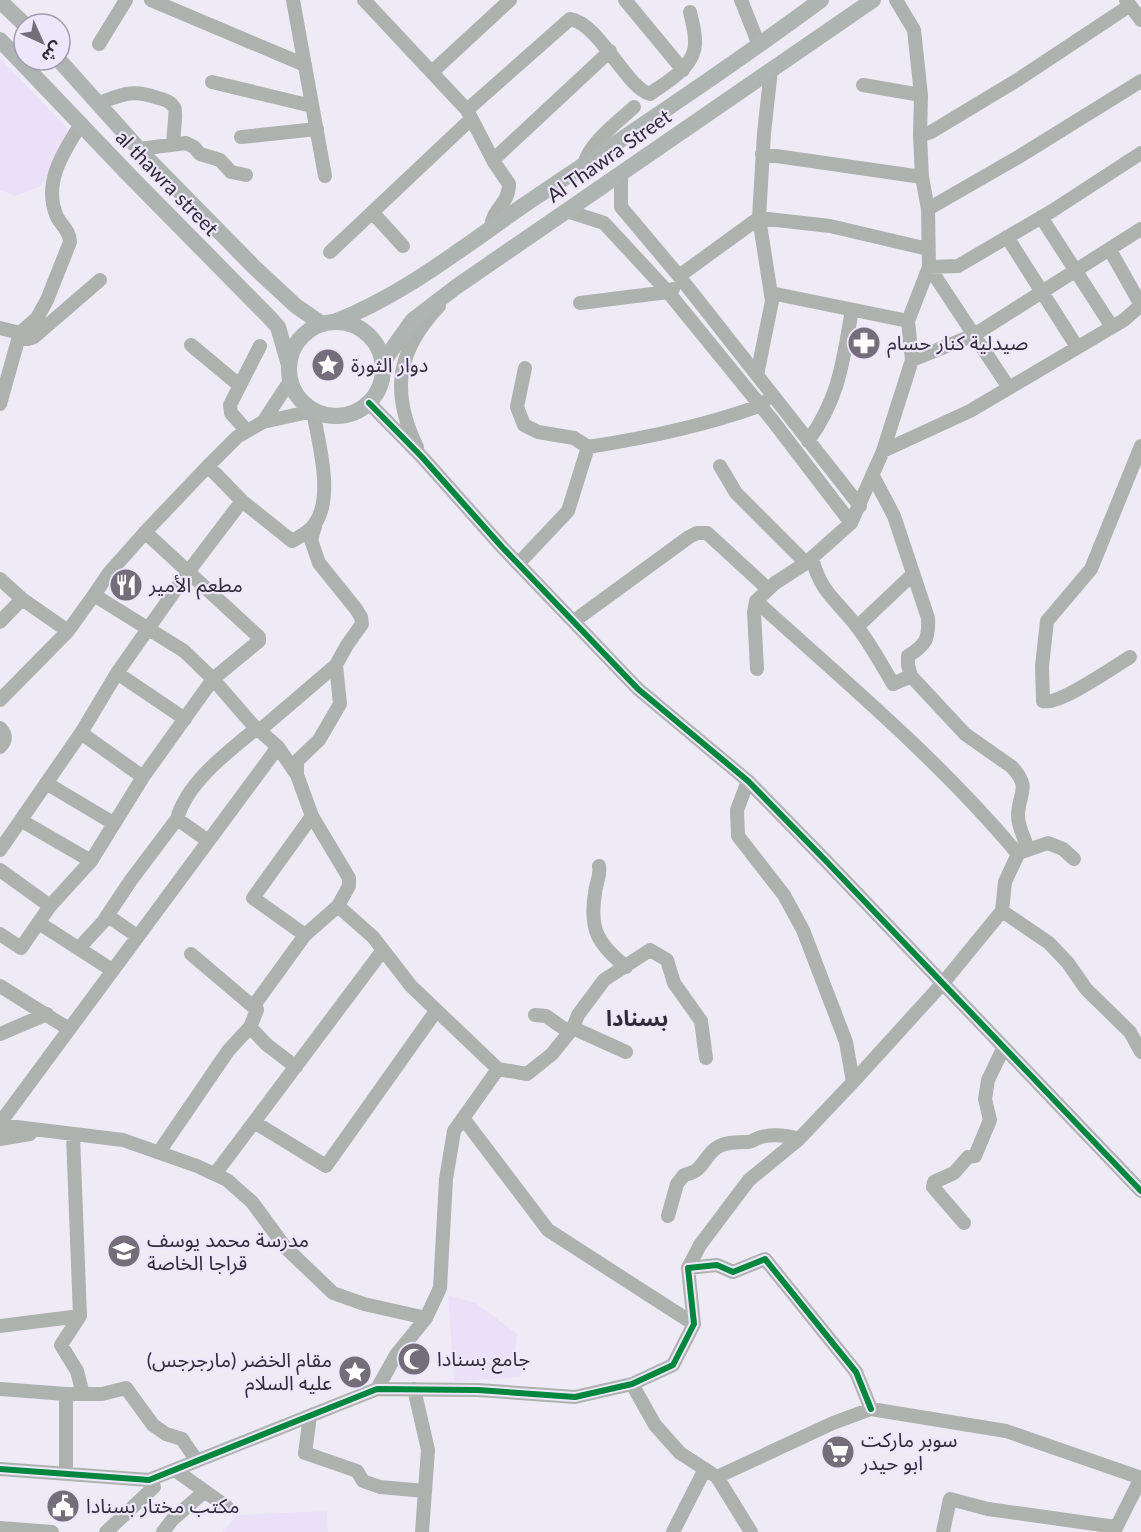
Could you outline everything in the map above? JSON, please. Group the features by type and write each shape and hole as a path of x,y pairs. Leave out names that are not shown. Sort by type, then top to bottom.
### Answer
{"main road":[{"name":"Al Thawra Street","path":"328,323 365,310 425,274 821,0"},
{"name":"Al Thawra Street","path":"383,362 413,320 456,287 873,0"},
{"path":"0,1 12,12"},
{"name":"al thawra street","path":"0,40 278,327 290,373"},
{"name":"al thawra street","path":"70,72 139,149 254,267 296,306 328,323"},
{"path":"328,323 348,323 360,328 379,348 383,362 383,377 378,391 369,403 357,412 342,416 327,416 313,411 303,403 295,393 290,373 292,351 300,339 311,330 328,323"}],"street":[{"path":"99,44 126,0"},
{"path":"150,0 305,65"},
{"path":"293,0 325,176"},
{"path":"432,72 510,0"},
{"path":"625,0 683,70"},
{"path":"741,0 759,45"},
{"path":"757,669 754,612 756,601 768,589 809,560 851,523 883,451 912,360 908,321 929,267 928,209 922,177 921,94 914,30 896,0"},
{"path":"369,2 469,115 493,160 509,184 506,201 496,210 491,228"},
{"path":"920,136 931,132 1019,79 1128,3 1141,20"},
{"path":"330,252 373,213 469,115 570,19 582,23 610,51 641,90 650,94 683,70 692,56 696,43 690,12"},
{"path":"493,160 610,51"},
{"path":"757,375 772,301 759,219 762,154 771,70"},
{"path":"928,209 1020,156 1141,81"},
{"path":"212,82 312,106"},
{"path":"863,84 921,94"},
{"path":"99,103 127,92 142,93 163,99 176,110 172,132 173,144"},
{"path":"584,164 587,154 599,140 634,107"},
{"path":"0,402 19,336 37,318 69,245 70,237 57,217 52,194 56,168 81,124"},
{"path":"241,137 317,129"},
{"path":"139,149 186,143 200,154 220,160 231,172 246,175"},
{"path":"929,267 958,266 1041,217 1141,153"},
{"path":"762,154 922,177"},
{"path":"621,173 621,207 860,506"},
{"path":"604,223 621,207"},
{"path":"567,211 604,223 668,292 851,523"},
{"path":"373,213 403,246"},
{"path":"1041,217 1112,327"},
{"path":"580,303 668,292 759,219 830,226 928,249"},
{"path":"912,360 974,335 1141,229"},
{"path":"1007,237 1077,348"},
{"path":"883,451 970,411 1124,320 1141,305 1110,250"},
{"path":"929,267 1009,388"},
{"path":"0,328 28,339 34,337 100,280"},
{"path":"422,457 404,415 399,387 402,369 417,334 456,287"},
{"path":"771,293 908,321"},
{"path":"808,441 822,421 833,399 852,310"},
{"path":"191,345 239,385"},
{"path":"247,431 231,413 230,405 260,346"},
{"path":"525,368 517,407 524,425 530,430 574,438 588,447 721,420 759,406 773,396"},
{"path":"263,422 290,373"},
{"path":"369,403 638,689 748,781 1141,1191"},
{"path":"0,700 68,631 109,573 145,532 237,437 263,422 313,411 325,489 311,540 319,563 356,609 362,624 336,665 205,774 180,808 177,819 137,870 108,916 94,935 79,948"},
{"path":"1130,657 1091,682 1051,702 1043,701 1042,666 1047,621 1091,569 1141,446"},
{"path":"518,564 568,511 588,447"},
{"path":"208,466 242,501 292,541 305,534 316,524"},
{"path":"720,466 736,493 809,560 826,592 857,627 893,684 911,676"},
{"path":"0,1469 149,1480 377,1389 478,1390 575,1396 632,1384 673,1365 694,1324 688,1268 700,1245 749,1180 799,1139 943,983 1002,911 1005,882 1023,852 1018,817 1024,787 1018,773 1012,766 965,734 911,676 908,656 918,650 928,636 928,618 894,516 873,476"},
{"path":"1127,476 1141,482"},
{"path":"0,850 81,733 117,673 188,572 242,501"},
{"path":"0,934 21,948 50,906 91,861 143,777 213,680 259,641 259,636 145,532"},
{"path":"574,621 697,533 707,533 768,589"},
{"path":"857,627 912,575"},
{"path":"0,579 68,631"},
{"path":"94,596 184,651 252,724 278,747 297,775 312,816 349,878 349,886 338,906 306,935 255,1004 257,1010 250,1027 228,1051 159,1152"},
{"path":"0,622 22,598"},
{"path":"756,601 900,730 997,830 1023,852"},
{"path":"297,775 297,761 319,740 340,704 336,665"},
{"path":"117,673 185,719"},
{"path":"0,728 5,733 5,739 0,747"},
{"path":"81,733 143,777"},
{"path":"278,747 207,840 0,1124 45,1132 123,1140 215,1174 227,1180 252,1202 285,1247 333,1293 364,1304 426,1318"},
{"path":"748,781 737,810 738,836 784,895 803,930 846,1042 853,1082"},
{"path":"46,783 113,823"},
{"path":"306,935 254,898 312,816"},
{"path":"177,819 207,840"},
{"path":"22,821 91,861"},
{"path":"1023,852 1048,843 1074,858"},
{"path":"599,866 601,872 595,892 592,922 606,950 626,967"},
{"path":"0,870 50,906"},
{"path":"338,906 373,938 411,986 498,1069 527,1074 552,1054 573,1028 578,1015 604,980 650,950 667,960 674,983 701,1021 706,1058"},
{"path":"1002,911 1049,943 1068,963 1086,989 1130,1032 1141,1052"},
{"path":"108,916 137,936"},
{"path":"39,923 112,970"},
{"path":"215,1174 383,950"},
{"path":"191,954 257,1010"},
{"path":"0,986 69,1029"},
{"path":"254,1122 326,1166 436,1011"},
{"path":"0,1034 47,1014"},
{"path":"535,1014 546,1016 566,1030 573,1028 626,1052"},
{"path":"250,1027 266,1044 296,1067"},
{"path":"963,1223 933,1187 934,1182 954,1173 968,1157 975,1156 981,1145 990,1120 985,1099 988,1080 1004,1047"},
{"path":"377,1389 396,1355 426,1318 440,1288 446,1179 454,1131 498,1069"},
{"path":"464,1118 548,1230 694,1324"},
{"path":"0,1139 45,1132"},
{"path":"73,1135 80,1316 61,1345 77,1371 83,1394"},
{"path":"668,1216 677,1184 684,1175 695,1173 717,1147 740,1141 750,1143 760,1137 776,1135 799,1139"},
{"path":"688,1268 717,1265 732,1272 765,1259 856,1372 871,1409"},
{"path":"0,1326 80,1316"},
{"path":"632,1384 655,1425 680,1453 717,1477 751,1532"},
{"path":"0,1389 102,1394 126,1388 153,1425 166,1434 182,1439 196,1461"},
{"path":"414,1389 428,1450 422,1532"},
{"path":"66,1394 66,1474"},
{"path":"717,1477 832,1423 871,1409 1006,1431 1141,1478 1115,1529 988,1509 950,1499 943,1532"},
{"path":"310,1416 305,1453 357,1471 363,1482 380,1487 425,1491"},
{"path":"673,1532 705,1469"},
{"path":"175,1470 227,1507"},
{"path":"106,1532 154,1487 149,1480"},
{"path":"164,1532 172,1520 205,1491"},
{"path":"0,1528 52,1532"}],"shaded area":[{"path":"0,58 68,129 56,161 41,186 15,196 0,190"},
{"path":"448,1295 476,1303 517,1334 514,1363 523,1366 521,1377 454,1381"},
{"path":"327,1511 328,1532 223,1532 237,1515"}],"cycle path":[{"path":"369,403 638,689 748,781 1141,1191"},
{"path":"0,1469 149,1480 377,1389 478,1390 575,1397 632,1384 673,1365 694,1324 688,1268 717,1265 733,1272 765,1259 856,1372 871,1409"}],"place":[{"name":"صيدلية كنار حسام","path":"864,343"},
{"name":"دوار الثورة","path":"328,365"},
{"name":"مطعم الأمير","path":"126,585"},
{"name":"مدرسة محمد يوسف قراجا الخاصة","path":"124,1251"},
{"name":"جامع بسنادا","path":"414,1359"},
{"name":"مقام الخضر (مارجرجس) عليه السلام","path":"355,1372"},
{"name":"سوبر ماركت ابو حيدر","path":"838,1452"},
{"name":"مكتب مختار بسنادا","path":"63,1506"}],"district":[{"name":"بسنادا","path":"637,1018"}]}
